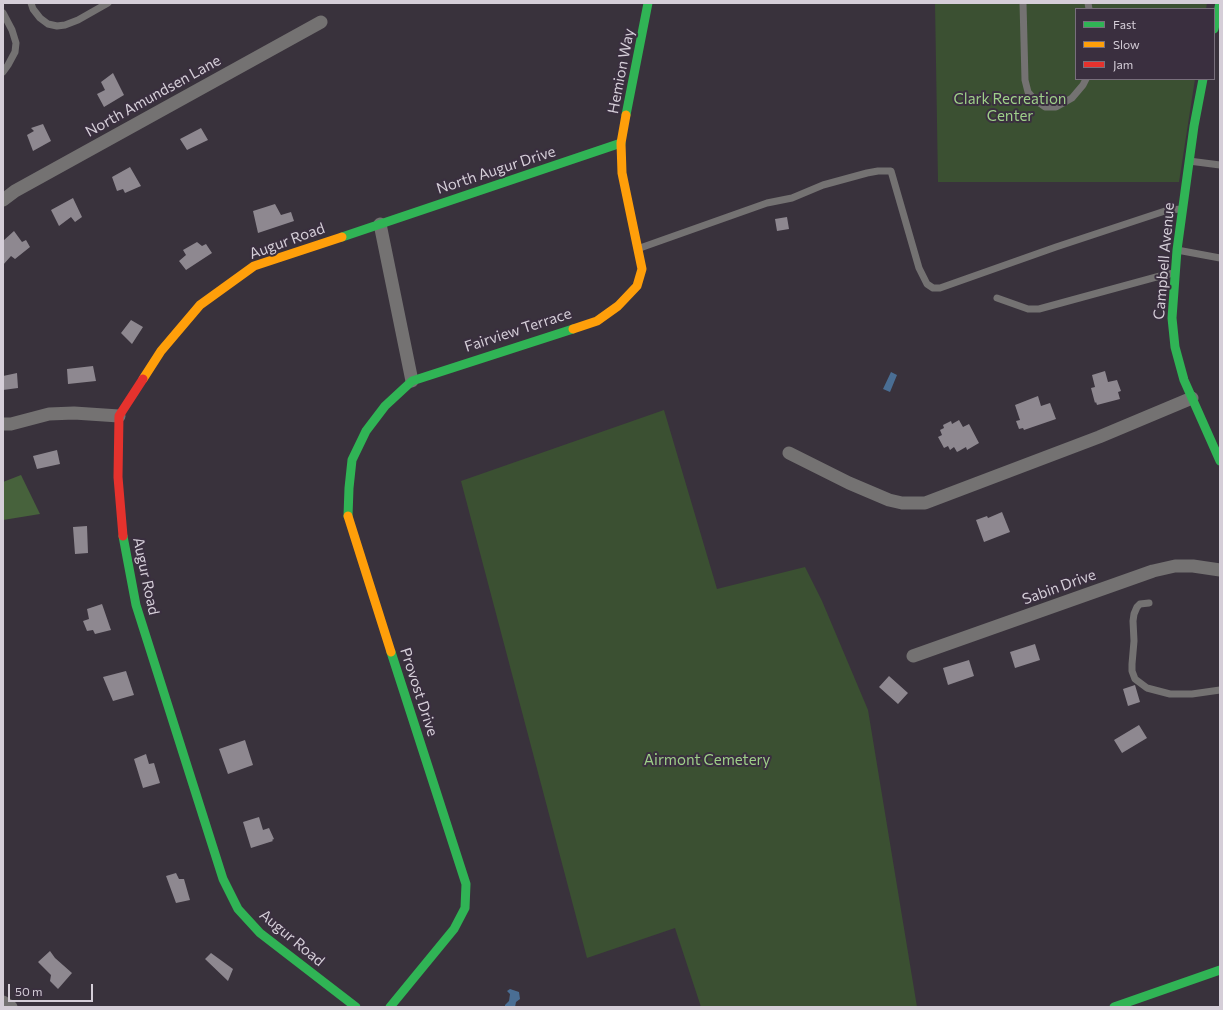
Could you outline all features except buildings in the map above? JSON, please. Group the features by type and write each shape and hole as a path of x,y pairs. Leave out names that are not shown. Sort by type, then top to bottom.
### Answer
{"street":[{"name":"Hemion Way","path":"621,144 648,3"},
{"path":"1215,25 1220,3"},
{"name":"North Amundsen Lane","path":"3,200 15,191 321,22"},
{"name":"Campbell Avenue","path":"1203,80 1182,209 1174,273 1172,318 1175,347 1184,380 1220,461"},
{"name":"North Augur Drive","path":"380,224 621,144"},
{"name":"Fairview Terrace","path":"412,381 597,321 618,306 637,286 642,269 622,173 621,144"},
{"path":"380,224 412,381"},
{"name":"Augur Road","path":"356,1007 260,933 238,909 223,879 136,605 124,543 118,477 119,416 161,351 200,304 254,266 380,224"},
{"name":"Provost Drive","path":"390,1007 454,929 465,908 466,884 348,518 352,460 366,431 385,406 412,381"},
{"path":"789,453 849,483 889,500 902,503 925,503 1099,437 1192,398"},
{"path":"3,424 11,424 49,414 74,413 119,416"},
{"name":"Sabin Drive","path":"913,656 1153,571 1175,566 1193,566 1220,570"},
{"path":"1114,1007 1220,970"},
{"path":"3,1002 11,1007"}],"lane":[{"path":"31,3 33,9 40,18 48,24 57,26 66,25 78,20 108,3"},
{"path":"1023,3 1025,80 1028,92 1046,107 1056,107 1072,98 1086,80"},
{"path":"3,13 12,30 16,43 15,52 3,72"},
{"path":"1189,161 1220,165"},
{"path":"638,248 768,204 792,198 823,185 872,172 891,171 919,268 927,284 933,288 940,288 1056,247 1168,210 1182,209"},
{"path":"1177,250 1220,258"},
{"path":"997,298 1028,309 1039,310 1174,273"},
{"path":"1149,603 1140,604 1136,607 1134,614 1132,671 1136,679 1147,688 1170,694 1192,694 1220,690"}],"green space":[{"name":"Clark Recreation Center","path":"935,3 1207,3 1206,8 1075,8 1075,80 1195,80 1179,182 938,182"},
{"name":"Airmont Cemetery","path":"664,410 717,589 805,567 822,601 868,710 917,1007 701,1007 675,928 587,958 461,481"},
{"path":"21,475 40,514 3,520 3,482"}],"water":[{"path":"891,372 897,375 890,392 883,389"},
{"path":"510,989 519,992 520,999 516,1002 515,1007 505,1007 509,1001 510,994 507,991"}],"traffic: fast":[{"path":"626,115 648,3"},
{"path":"1215,25 1220,3"},
{"path":"1203,80 1194,126 1177,250 1172,318 1175,347 1184,380 1220,461"},
{"path":"342,237 621,143"},
{"path":"348,516 352,460 366,431 385,406 412,381 573,329"},
{"path":"123,536 136,605 223,879 238,909 260,933 356,1007"},
{"path":"390,1007 454,929 465,908 466,884 391,652"},
{"path":"1114,1007 1220,970"}],"traffic: slow":[{"path":"573,329 597,321 618,306 637,286 642,269 622,173 621,143 626,115"},
{"path":"143,379 161,351 200,305 254,266 342,237"},
{"path":"348,516 391,652"}],"traffic: jam":[{"path":"123,536 118,477 119,416 143,379"}]}
